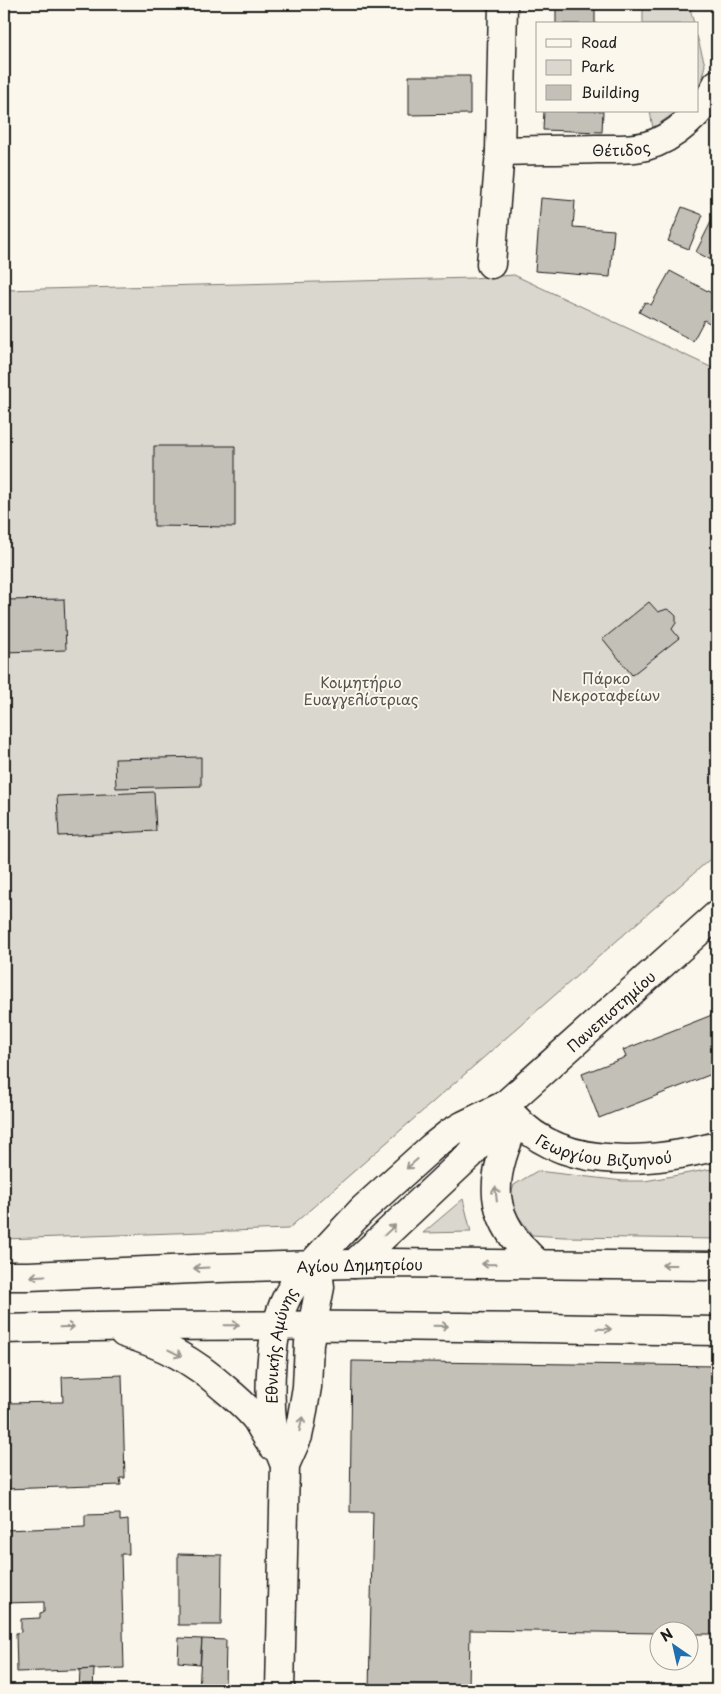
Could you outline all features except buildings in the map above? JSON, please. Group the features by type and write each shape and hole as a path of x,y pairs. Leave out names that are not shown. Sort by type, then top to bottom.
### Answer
{"main road":[{"path":"491,264 500,151 503,4"},
{"name":"Θέτιδος","path":"500,151 645,147 661,141 699,112 708,102 717,84"},
{"name":"Πανεπιστημίου","path":"354,1264 470,1155 487,1134 717,915"},
{"path":"511,1112 496,1178 496,1192 500,1212 506,1225 526,1252 538,1264"},
{"name":"Πανεπιστημίου","path":"311,1265 362,1210 431,1148 457,1129 511,1112"},
{"name":"Γεωργίου Βιζυηνού","path":"511,1112 536,1135 561,1148 604,1158 658,1158 717,1146"},
{"name":"Αγίου Δημητρίου","path":"4,1276 354,1264 717,1266"},
{"name":"Εθνικής Αμύνης","path":"313,1325 336,1282 354,1264"},
{"name":"Εθνικής Αμύνης","path":"280,1690 285,1466 276,1440 272,1415 273,1362 280,1312 289,1294 311,1265 319,1279 320,1287 309,1343 308,1379 298,1436 285,1466"},
{"path":"4,1329 277,1324 717,1331"},
{"path":"308,1379 313,1361 324,1346 344,1334 383,1325"},
{"path":"96,1326 160,1345 185,1358 202,1370 239,1400 256,1420 285,1466"}],"green space":[{"path":"643,4 689,4 694,22 643,22"},
{"path":"698,40 705,65 698,94"},
{"path":"650,112 676,112 653,128"},
{"name":"Κοιμητήριο Ευαγγελίστριας","path":"514,275 717,370 717,853 288,1229 4,1239 4,290 473,278"},
{"path":"717,1168 717,1239 532,1235 513,1209 510,1197 514,1185 537,1171 623,1181 645,1181"},
{"path":"463,1199 471,1232 423,1233"}],"park label":[{"name":"Πάρκο Νεκροταφείων","path":"606,686"}]}
